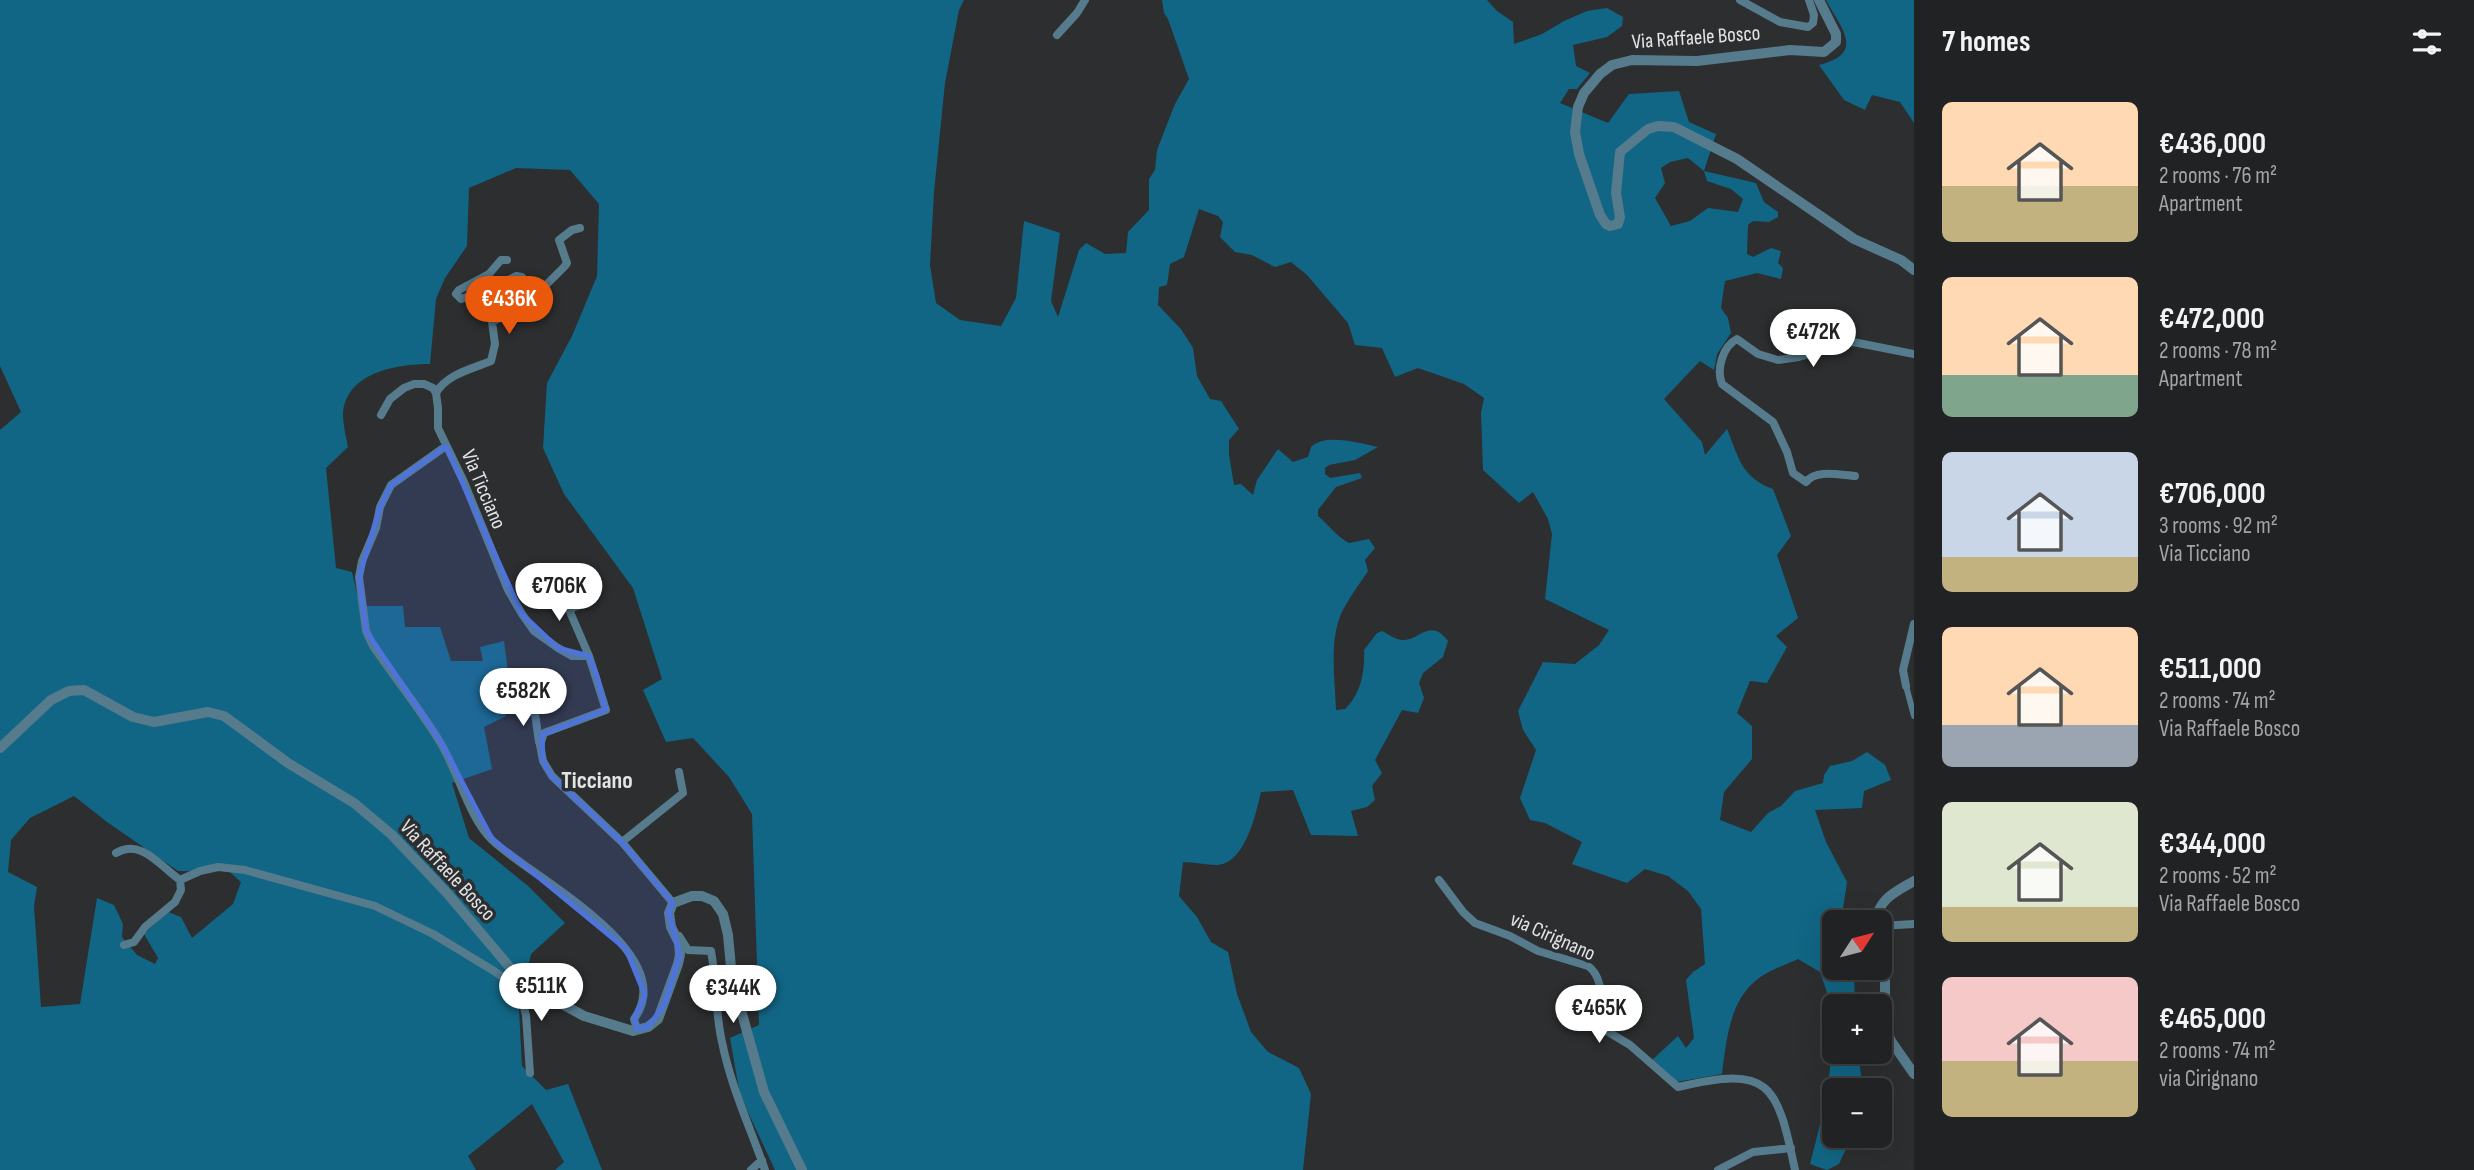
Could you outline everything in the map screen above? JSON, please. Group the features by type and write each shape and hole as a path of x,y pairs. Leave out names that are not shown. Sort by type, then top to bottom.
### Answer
{"street":[{"path":"1057,35 1085,0"},
{"path":"1740,0 1780,22 1808,27 1813,23 1814,15 1809,0"},
{"name":"Via Raffaele Bosco","path":"1819,0 1836,34 1836,42 1824,51 1790,50 1697,61 1632,60 1612,65 1600,74 1584,93 1576,117 1578,154 1590,190 1606,224 1610,226 1618,223 1620,216 1616,194 1620,152 1648,129 1658,125 1674,127 1737,159 1846,233 1901,260 1914,270"},
{"path":"381,415 390,399 414,384 424,384 433,388 436,393 441,384 451,378 491,361 495,344 492,322 540,291 565,266 566,258 559,240 572,230 580,228"},
{"path":"508,260 501,260 489,274 456,294 461,299 491,289 516,276 522,277 527,286 525,300"},
{"path":"1855,476 1817,474 1811,475 1805,482 1796,477 1773,422 1722,384 1719,370 1725,352 1729,344 1737,339 1758,354 1778,359 1799,357 1853,342 1914,354"},
{"name":"Via Ticciano","path":"436,393 439,428 508,590 534,631 572,656 589,656"},
{"path":"446,446 391,485 380,507 376,528 362,561 359,578 366,631 373,646 441,742 467,801 492,839 616,935 626,949 636,965 645,995 641,1009 634,1019 637,1030 648,1027 658,1019 680,955 679,943 671,928 669,914 673,904 692,896 702,896 714,901 723,914 732,978 764,1092 802,1170"},
{"path":"540,746 544,733 606,710 589,656 570,611 583,604"},
{"path":"1914,624 1903,670 1914,716"},
{"name":"Via Raffaele Bosco","path":"0,748 51,700 69,691 84,690 133,718 154,722 208,712 224,716 288,763 354,803 391,834 447,893 523,983 584,1017 637,1030"},
{"path":"534,707 543,761 552,776 622,842 673,904"},
{"path":"622,842 683,793 679,772"},
{"path":"116,853 123,849 145,851 180,880 181,890 175,902 145,927 134,942 124,945"},
{"path":"180,880 218,867 245,870 375,906 433,934 517,988"},
{"name":"via Cirignano","path":"1439,880 1463,912 1475,923 1510,936 1538,951 1594,970 1599,979 1605,1030 1630,1045 1678,1087 1728,1077 1746,1078 1761,1084 1777,1103 1795,1170"},
{"path":"1879,910 1881,904 1893,894 1914,881"},
{"path":"1892,924 1914,924"},
{"path":"671,928 676,928 688,950 711,951 717,990 717,1018 730,1077 765,1170"},
{"path":"516,976 526,1015 530,1073"},
{"path":"1885,980 1885,1026 1891,1041 1913,1073"},
{"path":"1718,1170 1753,1152 1791,1148"},
{"path":"751,1170 762,1160"}],"highlighted area":[{"path":"446,446 522,614 558,648 589,656 597,676 606,710 542,735 543,761 552,776 622,842 673,903 669,913 680,955 665,1004 648,1027 637,1029 634,1019 645,995 626,949 492,839 441,742 366,631 359,577 380,507 391,485"}],"shaded area":[{"path":"0,0 964,0 959,10 945,83 930,265 936,303 960,320 1001,326 1016,298 1024,221 1060,233 1051,301 1058,317 1079,250 1086,243 1105,254 1126,253 1128,232 1149,210 1149,179 1155,170 1157,150 1175,104 1189,79 1164,13 1162,0 1487,0 1513,22 1514,44 1542,34 1587,11 1607,8 1623,17 1622,26 1607,37 1573,45 1576,66 1590,73 1577,89 1569,89 1560,103 1608,123 1629,94 1679,91 1689,122 1716,134 1704,171 1756,183 1764,202 1778,212 1778,217 1769,222 1753,221 1748,225 1747,254 1753,257 1771,248 1781,251 1778,263 1783,268 1781,279 1757,273 1725,281 1721,308 1728,318 1731,333 1717,354 1714,370 1700,361 1664,399 1702,442 1705,455 1727,429 1742,465 1754,479 1773,489 1791,536 1777,555 1798,618 1776,636 1787,647 1767,683 1750,681 1737,713 1752,726 1752,759 1724,792 1720,820 1751,832 1768,813 1781,806 1795,791 1823,783 1824,775 1830,766 1852,761 1867,752 1885,765 1891,780 1864,791 1862,808 1815,810 1826,842 1847,882 1843,910 1822,910 1822,978 1820,972 1798,959 1771,971 1755,982 1745,992 1732,1017 1722,1074 1676,1082 1652,1060 1678,1036 1686,1048 1694,1038 1686,980 1705,964 1701,909 1688,891 1668,876 1645,869 1627,883 1572,864 1582,842 1545,823 1530,820 1520,798 1536,750 1523,730 1518,711 1543,662 1575,664 1599,645 1609,630 1545,599 1552,534 1548,519 1533,492 1519,503 1483,470 1481,413 1484,398 1464,384 1418,368 1395,377 1382,348 1355,345 1348,323 1307,275 1291,262 1275,267 1252,255 1235,252 1220,237 1223,222 1218,216 1199,209 1184,257 1170,264 1167,285 1159,287 1158,305 1181,329 1193,348 1197,376 1210,399 1221,401 1239,429 1229,440 1234,485 1241,484 1253,495 1257,480 1278,449 1293,462 1308,457 1311,447 1325,441 1343,440 1378,447 1355,460 1325,468 1325,474 1330,478 1360,473 1362,478 1336,487 1318,510 1318,516 1349,543 1369,539 1375,548 1365,560 1368,571 1347,603 1337,625 1334,661 1336,710 1345,709 1355,696 1363,674 1364,650 1377,633 1382,631 1403,640 1430,630 1442,634 1448,641 1443,657 1423,673 1419,683 1424,698 1418,713 1402,710 1375,760 1382,773 1372,786 1375,800 1367,807 1351,811 1358,836 1311,835 1293,790 1261,792 1248,836 1235,856 1217,865 1183,862 1179,896 1197,917 1211,942 1228,952 1237,994 1251,1032 1268,1052 1299,1068 1311,1094 1303,1170 775,1170 740,1095 730,1038 759,1025 752,814 729,777 693,738 666,742 643,690 662,679 633,588 564,494 543,448 547,383 572,336 597,276 599,204 570,170 516,168 469,188 467,246 445,278 436,299 430,364 403,366 375,373 353,388 346,400 343,414 348,447 326,468 336,568 352,572 360,606 403,606 405,627 440,627 451,661 483,661 480,647 504,641 509,680 506,716 484,727 492,769 452,783 469,838 528,886 565,923 531,954 519,1010 522,1066 546,1090 568,1084 602,1170 555,1170 564,1162 532,1104 468,1156 476,1170 0,1170 0,430 21,412 0,366","holes":["1688,158 1704,171 1707,181 1731,189 1743,199 1738,212 1708,208 1690,221 1671,226 1655,198 1665,183 1661,168 1670,162","74,796 178,871 220,863 241,882 233,904 192,938 181,917 168,912 144,934 158,958 155,964 137,955 122,937 123,924 114,905 97,898 80,1004 41,1007 34,906 37,887 8,872 11,840 30,818"]},
{"path":"1826,0 1914,0 1914,123 1900,102 1872,95 1865,110 1844,100 1819,65 1834,60 1842,54 1846,46 1843,29"},
{"path":"1823,980 1854,980 1855,994 1828,994"},
{"path":"1831,1064 1860,1064 1861,1078 1829,1078"},
{"path":"1822,1112 1822,1148 1846,1148 1839,1164 1827,1170 1810,1164"}],"district":[{"name":"Ticciano","path":"597,780"}]}
